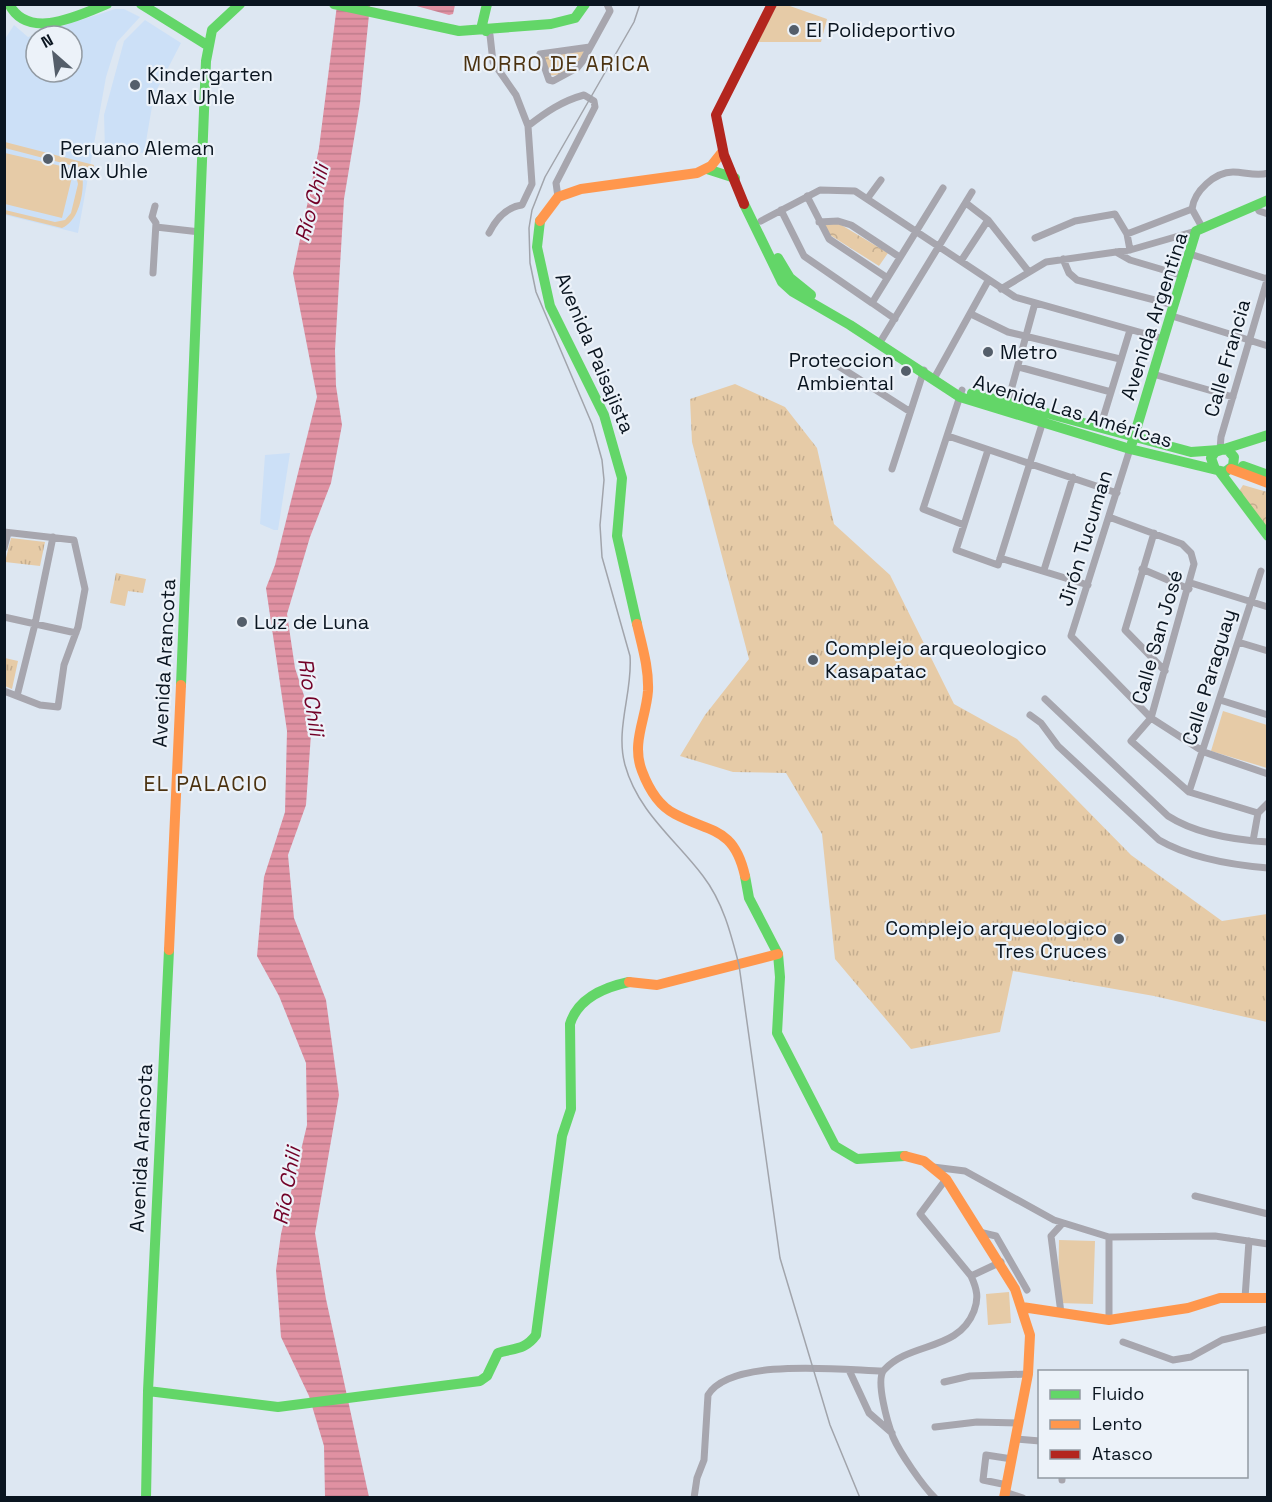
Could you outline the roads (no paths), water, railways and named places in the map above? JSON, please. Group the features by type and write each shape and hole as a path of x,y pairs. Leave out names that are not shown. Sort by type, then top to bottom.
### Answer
{"main road":[{"path":"8,9 19,19 41,25 107,4"},
{"path":"141,4 207,45 212,30 240,4"},
{"path":"334,4 459,31 486,32 574,18 585,4"},
{"path":"486,32 482,25 487,4"},
{"name":"Avenida Las Américas","path":"772,4 716,115 716,129 723,151 782,282 793,292 880,342"},
{"name":"Avenida Arancota","path":"146,1497 148,1391 207,45"},
{"path":"707,169 723,151"},
{"path":"558,197 581,189 664,179 707,169 733,176"},
{"name":"Avenida Las Américas","path":"733,176 741,183 790,278 803,290 923,371 961,393 1044,417 1134,436 1191,452 1222,450"},
{"name":"Avenida Paisajista","path":"558,197 550,203 540,221 537,247 541,274 550,306 604,415 622,478 617,536 648,680 648,692 636,751 642,772 657,799 673,813 723,834 735,849 742,864 749,898 778,954 780,977 777,1032 835,1146 844,1155 857,1160 918,1158 933,1167 946,1179 979,1232 1004,1260 1030,1335 1028,1374 1006,1491"},
{"name":"Avenida Argentina","path":"1130,449 1190,254 1200,230 1268,200"},
{"name":"Avenida Las Américas","path":"923,371 936,375 961,393"},
{"name":"Avenida Las Américas","path":"1044,417 1130,449 1226,469"},
{"path":"1268,435 1222,450 1211,458 1226,469 1268,483"},
{"path":"1222,450 1268,441"},
{"path":"1222,450 1234,490 1268,536"},
{"path":"1226,469 1268,475"},
{"path":"148,1391 262,1407 305,1405 480,1382 489,1375 494,1357 499,1352 522,1350 531,1345 536,1335 562,1136 571,1109 570,1024 573,1014 604,987 631,982 657,985 778,954"},
{"path":"1022,1307 1109,1320 1188,1308 1220,1298 1268,1298"},
{"path":"1030,1335 1032,1322 1043,1311"}],"street":[{"path":"590,47 540,54 549,80 554,81 577,68 590,47 610,11 607,4"},
{"path":"486,32 490,35 493,62 516,95 528,126 532,184 522,205 510,207 493,224 489,233"},
{"path":"528,126 549,110 571,99 584,95 594,101 595,107 556,183 558,197"},
{"path":"1001,289 1046,262 1130,250 1200,230 1192,209 1199,192 1217,177 1230,172 1262,175 1268,173"},
{"path":"867,199 881,180"},
{"path":"872,303 898,256 943,188"},
{"path":"761,221 820,190 855,191 1015,297 1164,339"},
{"path":"880,342 972,192"},
{"path":"807,196 829,238 886,277"},
{"path":"966,203 988,220 1029,272"},
{"path":"1256,205 1259,211 1268,214"},
{"path":"153,273 156,227 152,217 155,206"},
{"path":"1127,234 1192,209"},
{"path":"781,210 804,256 895,319"},
{"path":"1035,238 1075,221 1115,214 1127,234 1130,250"},
{"path":"961,261 988,220"},
{"path":"819,222 838,221 851,225 898,256"},
{"path":"156,227 200,232"},
{"path":"1116,252 1130,260 1184,276"},
{"path":"1190,254 1267,278"},
{"path":"1063,260 1068,273 1077,280 1173,310 1268,346"},
{"name":"Calle Francia","path":"1222,450 1233,397 1249,340 1264,301 1267,278"},
{"path":"936,375 988,281"},
{"path":"1007,407 1035,303"},
{"path":"971,314 998,328 1026,338 1120,359"},
{"path":"1100,428 1130,330"},
{"path":"829,360 909,411"},
{"path":"1018,367 1111,392"},
{"path":"892,470 923,371"},
{"path":"1154,374 1233,397"},
{"path":"961,393 923,509 964,525"},
{"path":"999,561 1044,417"},
{"path":"948,436 1117,493"},
{"name":"Jirón Tucuman","path":"1130,449 1071,636 1151,718"},
{"path":"988,450 956,550 1044,570 1088,585"},
{"path":"1044,570 1073,477"},
{"name":"Calle San José","path":"1109,517 1182,544 1191,553 1194,564 1190,586 1151,718 1131,741 1190,792"},
{"path":"4,548 6,532 74,540 85,589 76,633 64,665 58,707 40,705 4,691"},
{"path":"1154,533 1125,630 1165,671"},
{"path":"17,696 53,537"},
{"path":"1142,569 1190,586 1268,607"},
{"name":"Calle Paraguay","path":"1190,792 1261,571"},
{"path":"4,617 76,633"},
{"path":"1238,642 1268,651"},
{"path":"1045,699 1168,816 1195,828 1253,841 1268,842"},
{"path":"1220,700 1268,714"},
{"path":"1030,715 1041,723 1058,746 1159,840 1171,847 1206,858 1268,868"},
{"path":"1151,718 1204,752 1268,774"},
{"path":"1190,792 1258,813"},
{"path":"1253,841 1258,813 1268,803"},
{"path":"933,1167 965,1172 1062,1224 1109,1237 1215,1236 1268,1244"},
{"path":"694,1497 697,1478 704,1460 708,1395 713,1387 735,1376 762,1371 813,1368 883,1371 910,1353 952,1338 964,1328 977,1304 977,1288 971,1276 920,1214 946,1179"},
{"path":"1195,1196 1268,1214"},
{"path":"1061,1313 1051,1236 1062,1224"},
{"path":"1109,1237 1109,1320"},
{"path":"1245,1298 1249,1242"},
{"path":"971,1276 1004,1260 1028,1290"},
{"path":"1123,1342 1173,1360 1191,1357 1222,1340 1268,1329"},
{"path":"849,1370 870,1413 892,1433 935,1497"},
{"path":"883,1371 881,1392 892,1433"},
{"path":"944,1382 970,1376 1028,1374"},
{"path":"935,1427 977,1422 1018,1424"},
{"path":"1016,1439 1038,1441"},
{"path":"1012,1459 986,1455 983,1480 1023,1497"}],"water":[{"name":"Río Chili","path":"337,5 370,5 360,103 344,199 335,350 336,386 342,425 331,483 310,537 287,614 295,668 312,720 306,805 288,855 294,918 326,1000 339,1095 315,1233 326,1299 369,1497 325,1497 324,1446 309,1396 281,1337 276,1270 281,1234 307,1125 306,1063 279,996 257,956 264,877 285,812 287,731 266,588 275,565 317,397 293,273 319,148"},
{"path":"413,5 455,5 453,14 449,15"}],"railway":[{"path":"640,4 634,22 545,177 532,210 529,228 530,263 536,292 592,424 602,460 604,480 600,525 602,557 630,656 622,738 625,765 631,782 648,811 710,886 729,930 739,965 780,1258 830,1425 860,1498"}],"place":[{"name":"El Polideportivo","path":"794,30"},
{"name":"Kindergarten Max Uhle","path":"135,85"},
{"name":"Peruano Aleman Max Uhle","path":"48,159"},
{"name":"Metro","path":"988,352"},
{"name":"Proteccion Ambiental","path":"906,371"},
{"name":"Luz de Luna","path":"242,622"},
{"name":"Complejo arqueologico Kasapatac","path":"813,660"},
{"name":"Complejo arqueologico Tres Cruces","path":"1119,939"}],"district":[{"name":"MORRO DE ARICA","path":"557,64"},
{"name":"EL PALACIO","path":"206,784"}]}
